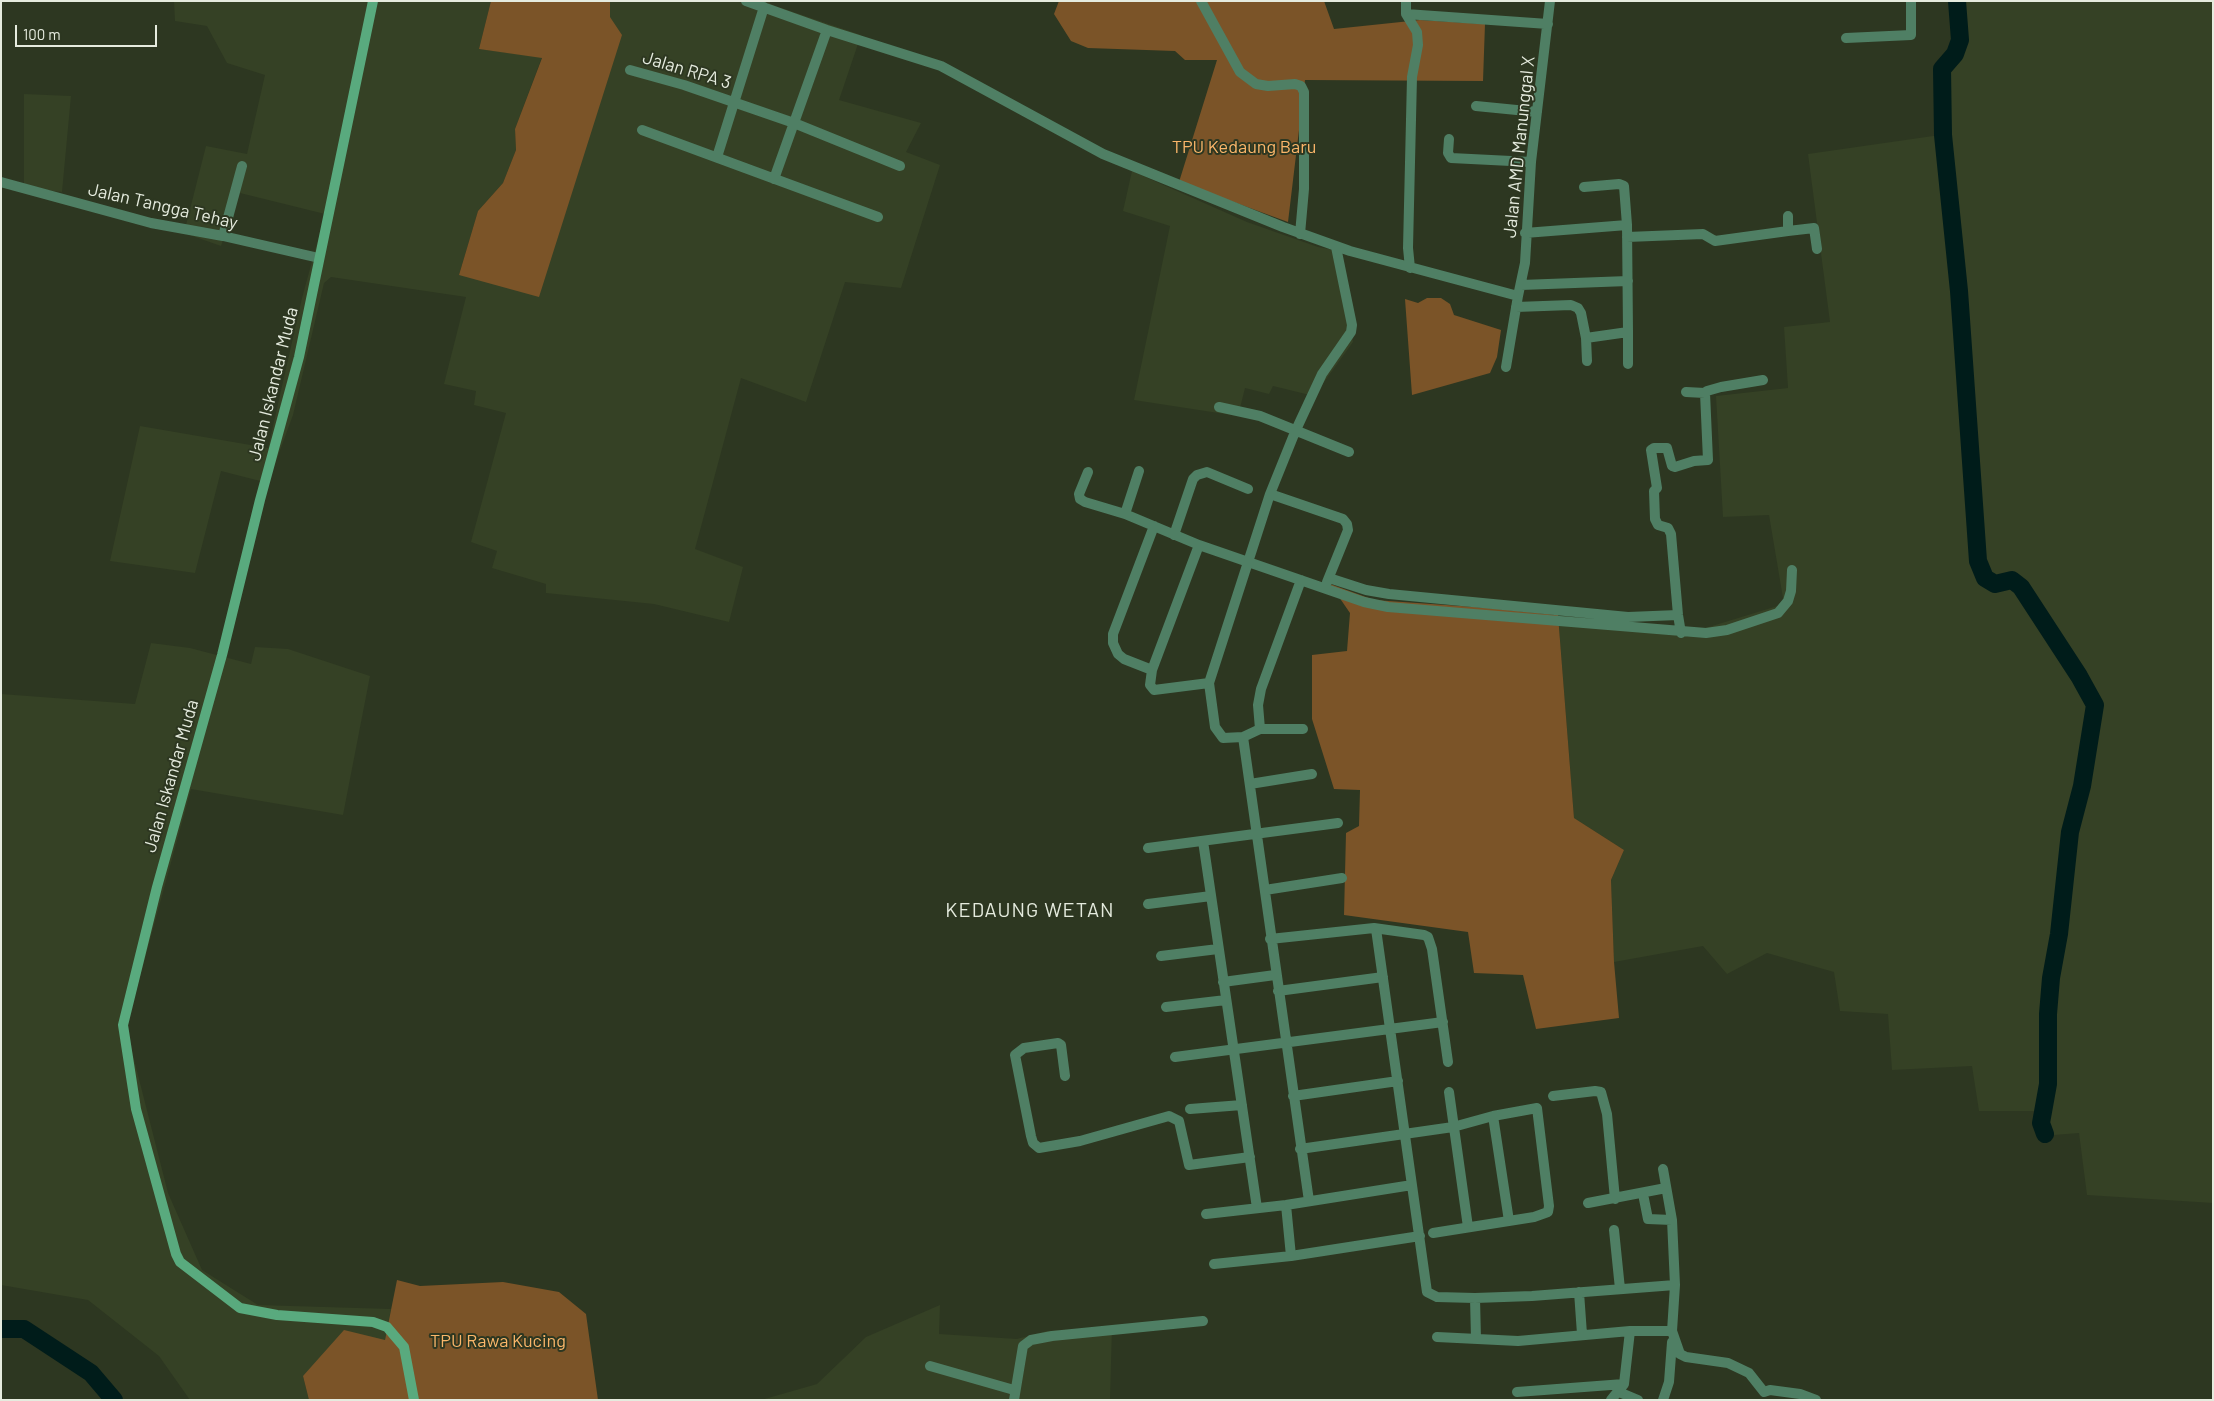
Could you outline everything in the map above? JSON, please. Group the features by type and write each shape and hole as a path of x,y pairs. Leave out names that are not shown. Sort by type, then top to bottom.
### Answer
{"street":[{"name":"Jalan Iskandar Muda","path":"374,1 299,357 260,500 220,663 157,887 124,1025 136,1109 176,1254 180,1262 240,1308 277,1315 373,1322 387,1327 404,1348 414,1400"},
{"path":"746,1 827,30 945,68 1104,154 1300,234 1410,268 1518,296"},
{"path":"1201,1 1240,72 1256,84 1268,86 1294,84 1300,86 1304,92 1304,189 1300,234"},
{"path":"1406,1 1406,14 1417,32 1418,45 1412,77 1408,248 1410,268"},
{"name":"Jalan AMD Manunggal X","path":"1506,367 1525,263 1525,233 1531,162 1550,1"},
{"path":"1846,38 1911,35 1911,1"},
{"path":"717,157 764,7"},
{"path":"1406,14 1548,24"},
{"path":"774,179 827,30"},
{"name":"Jalan RPA 3","path":"630,70 734,102 794,123 900,166"},
{"path":"1476,106 1538,112"},
{"path":"642,130 878,218"},
{"path":"1450,139 1448,153 1451,158 1531,162"},
{"path":"223,236 242,166"},
{"name":"Jalan Tangga Tehay","path":"1,182 151,223 223,236 319,258"},
{"path":"1584,187 1619,184 1624,186 1628,237 1628,364"},
{"path":"1788,216 1788,231"},
{"path":"1525,233 1627,225"},
{"path":"1628,237 1703,234 1715,241 1814,228 1817,249"},
{"path":"1303,729 1260,729 1243,737 1223,738 1215,727 1208,682 1270,494 1295,432 1322,374 1351,332 1352,325 1336,246"},
{"path":"1521,285 1628,281"},
{"path":"1516,307 1571,305 1578,308 1581,313 1586,338 1587,361"},
{"path":"1586,338 1628,332"},
{"path":"1686,392 1705,393 1707,391 1763,380"},
{"path":"1681,633 1671,534 1668,528 1658,526 1655,519 1654,491 1657,488 1651,450 1654,448 1667,448 1672,466 1675,467 1694,461 1708,460 1705,393"},
{"path":"1219,407 1260,416 1295,432 1350,452"},
{"path":"1088,472 1079,494 1080,499 1084,502 1125,514 1199,545 1301,580 1389,594 1628,617 1678,615"},
{"path":"1125,514 1139,472"},
{"path":"1174,535 1196,475 1207,472 1248,489"},
{"path":"1270,494 1343,519 1347,524 1348,530 1327,583"},
{"path":"1152,670 1124,659 1118,654 1113,643 1113,634 1154,526"},
{"path":"1199,545 1152,670 1150,685 1154,690 1208,682"},
{"path":"1327,583 1364,602 1388,607 1681,633 1718,632 1778,613 1788,601 1791,591 1792,570"},
{"path":"1260,729 1258,705 1261,689 1301,580"},
{"path":"1243,737 1265,890 1270,939 1309,1201"},
{"path":"1250,784 1312,774"},
{"path":"1148,848 1338,823"},
{"path":"1204,841 1218,949 1235,1051 1257,1208"},
{"path":"1265,890 1342,878"},
{"path":"1148,904 1211,896"},
{"path":"1270,939 1376,928 1428,937 1432,949 1448,1062"},
{"path":"1376,928 1427,1292 1437,1296 1475,1298 1675,1285"},
{"path":"1162,956 1218,949"},
{"path":"1223,982 1275,974"},
{"path":"1278,991 1383,977"},
{"path":"1166,1007 1226,1000"},
{"path":"1175,1057 1235,1051 1443,1022"},
{"path":"1065,1076 1061,1045 1058,1043 1024,1048 1015,1055 1030,1136 1033,1143 1039,1148 1080,1141 1169,1116 1178,1121 1189,1164 1250,1157"},
{"path":"1293,1096 1398,1081"},
{"path":"1552,1096 1595,1090 1601,1092 1607,1114 1615,1199"},
{"path":"1449,1092 1468,1227"},
{"path":"1190,1109 1242,1105"},
{"path":"1300,1149 1453,1127 1493,1116 1538,1109 1549,1206 1548,1212 1534,1217 1434,1233"},
{"path":"1493,1116 1510,1221"},
{"path":"1662,1169 1672,1220 1675,1285 1672,1355 1669,1382 1663,1400"},
{"path":"1206,1214 1286,1205 1412,1185"},
{"path":"1588,1203 1666,1188"},
{"path":"1642,1194 1648,1219 1672,1220"},
{"path":"1286,1205 1291,1256"},
{"path":"1614,1230 1620,1289"},
{"path":"1214,1264 1291,1256 1420,1236"},
{"path":"1579,1292 1582,1334"},
{"path":"1475,1298 1476,1339"},
{"path":"930,1366 1014,1395 1023,1346 1031,1340 1072,1333 1203,1321"},
{"path":"1611,1400 1621,1388 1630,1331"},
{"path":"1437,1337 1518,1341 1582,1334 1672,1331"},
{"path":"1672,1331 1680,1354 1693,1358 1728,1363 1749,1373 1763,1396 1770,1390 1800,1394 1816,1400"},
{"path":"1517,1392 1621,1388 1638,1400"}],"shaded area":[{"path":"174,1 491,1 479,49 542,57 515,129 516,150 503,183 478,211 459,275 610,17 610,1 770,1 770,4 861,35 839,100 921,123 906,152 940,165 901,288 845,282 806,402 741,378 695,549 743,567 729,622 654,604 546,593 546,584 492,568 497,551 471,542 506,413 474,405 476,391 444,384 466,297 331,277 324,283 293,415 268,483 221,471 195,573 110,561 140,426 268,448 302,298 325,214 240,193 221,246 184,233 206,146 247,154 265,75 227,63 207,26 175,21"},
{"path":"1961,1 2213,1 2213,1203 2087,1195 2079,1133 2041,1136 2040,1111 1979,1111 1972,1066 1892,1070 1888,1014 1840,1011 1834,972 1767,953 1727,974 1703,946 1614,962 1611,880 1624,850 1574,818 1558,615 1699,630 1784,604 1769,515 1723,517 1716,396 1788,388 1784,327 1830,322 1808,154 1940,135 1939,69 1962,46"},
{"path":"24,94 71,96 62,192 24,188"},
{"path":"1132,171 1247,222 1318,247 1340,251 1353,342 1314,396 1273,386 1269,394 1245,388 1238,416 1134,400 1170,226 1123,211"},
{"path":"151,643 190,648 251,664 255,647 288,649 370,676 343,815 191,789 126,1028 168,1193 202,1270 258,1305 391,1309 385,1340 303,1376 309,1400 190,1400 159,1356 88,1300 1,1285 1,694 135,704"},
{"path":"940,1305 939,1334 1017,1339 1047,1331 1112,1327 1110,1400 761,1400 817,1384 866,1337"}],"green space":[{"path":"491,1 610,1 610,17 622,35 539,297 459,275 478,211 503,183 516,150 515,129 542,58 479,49"},
{"name":"TPU Kedaung Baru","path":"1059,1 1324,1 1334,29 1420,20 1485,24 1483,81 1305,80 1288,222 1179,182 1217,60 1185,60 1175,51 1088,48 1071,41 1054,14"},
{"path":"1427,298 1441,298 1450,304 1454,315 1501,330 1497,357 1490,373 1412,395 1405,299 1418,303"},
{"path":"1330,584 1374,600 1558,615 1574,818 1624,850 1611,880 1614,962 1619,1018 1536,1029 1523,975 1474,973 1468,932 1344,915 1346,833 1359,826 1360,790 1334,789 1312,719 1312,655 1347,651 1350,613"},
{"name":"TPU Rawa Kucing","path":"397,1280 420,1286 503,1282 559,1292 586,1314 598,1400 309,1400 303,1376 344,1330 385,1340"}],"waterway":[{"path":"1957,1 1960,40 1955,54 1942,69 1943,135 1959,291 1978,561 1985,578 1995,584 2012,580 2021,587 2079,676 2095,705 2082,786 2070,832 2059,934 2051,978 2048,1014 2048,1084 2041,1123 2045,1134"},
{"path":"1,1329 24,1329 91,1373 114,1400"}],"district":[{"name":"KEDAUNG WETAN","path":"1030,910"}]}
